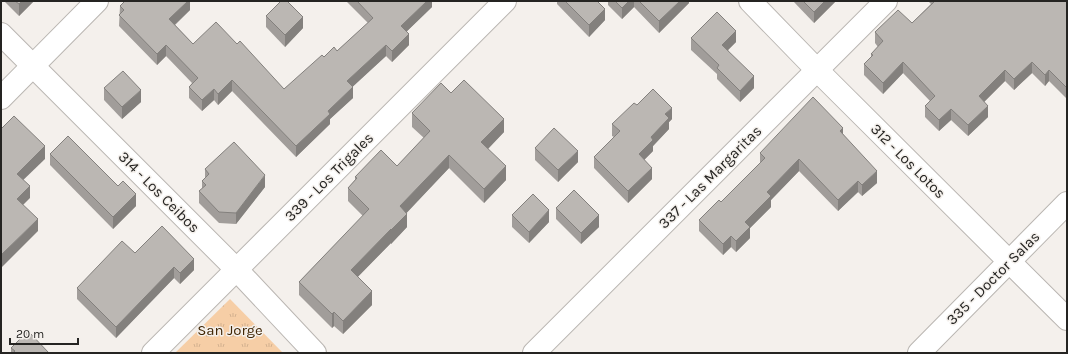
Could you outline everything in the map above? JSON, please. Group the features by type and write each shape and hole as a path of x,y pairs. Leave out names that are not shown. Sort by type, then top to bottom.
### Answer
{"street":[{"path":"1,98 97,1"},
{"name":"339 - Los Trigales","path":"153,353 505,1"},
{"name":"312 - Los Lotos","path":"750,1 1067,320"},
{"name":"337 - Las Margaritas","path":"534,353 886,1"},
{"name":"314 - Los Ceibos","path":"1,34 237,270 315,353"},
{"name":"335 - Doctor Salas","path":"919,353 1067,202"}],"green space":[{"name":"San Jorge","path":"230,299 283,353 175,353"}],"building":[{"path":"15,1 22,1 19,4"},
{"path":"125,1 188,1 169,19 193,44 216,22 237,44 240,41 284,89 322,55 324,57 334,47 337,51 373,18 357,1 427,1 401,26 409,34 392,51 386,45 347,81 353,87 328,111 330,114 296,146 232,80 218,94 214,89 202,100 189,87 198,78 166,45 157,54 119,15 124,10 120,6"},
{"path":"281,1 287,1 303,17 285,35 266,16"},
{"path":"565,1 597,1 605,9 589,25"},
{"path":"615,1 629,1 622,8"},
{"path":"639,1 680,1 659,21"},
{"path":"803,1 825,1 814,12"},
{"path":"935,1 1067,1 1067,88 1049,70 1045,75 1032,62 1014,79 1005,70 979,96 988,106 968,125 951,109 939,120 925,106 935,96 903,62 883,83 864,64 873,55 871,54 883,41 875,32 898,10 912,23"},
{"path":"717,12 736,31 722,45 754,76 740,91 717,68 719,65 691,38"},
{"path":"123,71 141,90 122,107 104,88"},
{"path":"464,80 504,119 481,142 506,166 484,189 449,155 400,206 407,214 351,270 372,291 343,321 334,312 332,314 299,282 369,209 348,188 357,178 355,177 381,150 397,166 430,131 412,113 441,83 451,93"},
{"path":"653,89 672,108 665,114 669,118 651,137 653,140 639,154 652,168 628,191 594,157 620,131 612,124 634,103 637,105"},
{"path":"813,97 843,128 840,131 877,171 862,185 858,181 838,200 799,159 767,192 771,196 745,222 750,227 736,241 731,236 723,244 699,220 719,200 721,202 765,158 760,153"},
{"path":"14,116 45,146 17,174 30,186 17,199 38,219 1,255 1,129"},
{"path":"554,128 578,151 558,170 535,148"},
{"path":"68,136 118,186 123,181 136,194 113,217 50,154"},
{"path":"234,142 265,175 236,213 219,212 199,191 206,185 202,181 209,174 205,169"},
{"path":"574,190 599,215 581,233 556,208"},
{"path":"533,194 549,210 529,232 512,215"},
{"path":"162,226 194,259 180,273 174,267 116,327 77,288 122,241 135,253"},
{"path":"28,331 49,353 13,353 15,351 11,348"}]}
